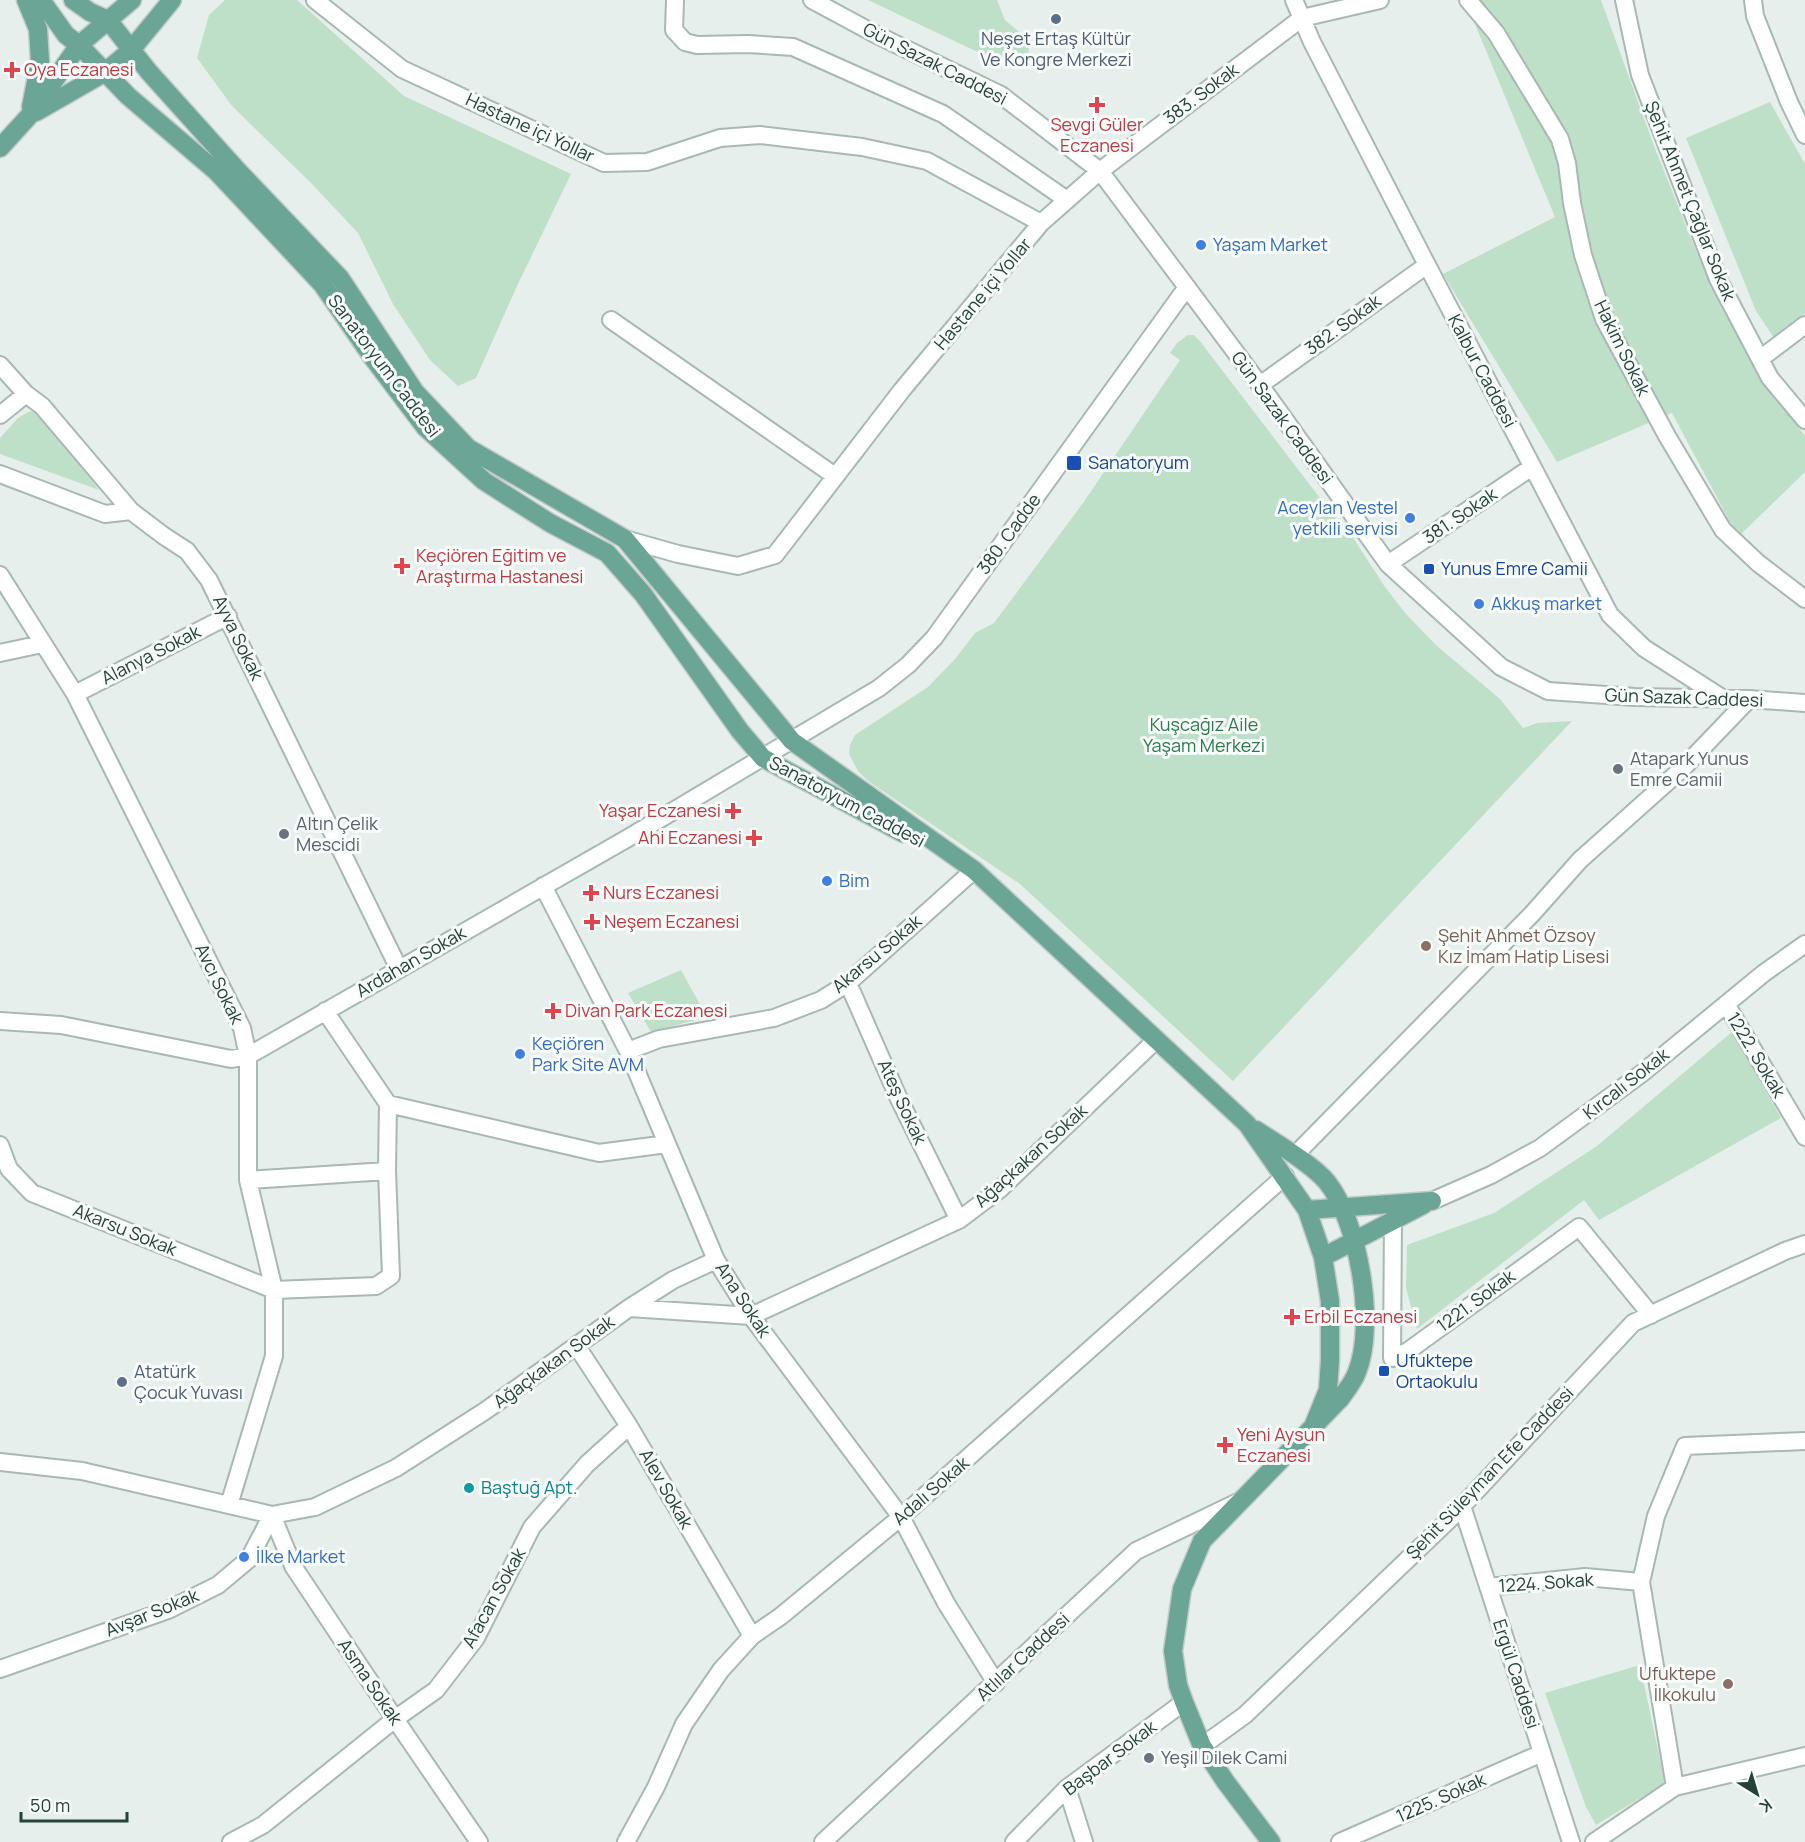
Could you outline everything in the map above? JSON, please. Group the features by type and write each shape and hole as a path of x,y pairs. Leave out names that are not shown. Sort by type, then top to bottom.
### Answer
{"main road":[{"path":"26,0 38,28 40,61 30,115"},
{"name":"Sanatoryum Caddesi","path":"41,0 66,35 79,45 104,73 217,172 322,284 373,358 425,427 484,481 550,523 607,553 643,594 740,731 763,758 974,870"},
{"name":"Sanatoryum Caddesi","path":"73,0 90,12 108,20 131,50 238,171 340,278 415,392 468,448 625,539 792,741 974,870 1247,1124 1294,1155 1326,1181 1342,1208 1355,1240 1365,1306 1362,1351 1357,1373 1340,1399 1313,1427"},
{"path":"0,148 30,115 79,45 132,0"},
{"path":"30,115 104,73 131,50 171,0"},
{"name":"Sanatoryum Caddesi","path":"1247,1124 1307,1210 1323,1257 1330,1301 1330,1360 1328,1390 1313,1427"},
{"path":"1307,1210 1432,1201"},
{"path":"1323,1257 1432,1201"},
{"path":"1271,1842 1202,1746 1178,1685 1173,1651 1182,1589 1202,1540 1313,1427"}],"street":[{"name":"Hastane içi Yollar","path":"315,0 402,69 604,163 647,162 720,138 760,135 862,147 927,161 1041,223"},
{"path":"675,0 674,30 685,42 697,45 748,44 793,47 943,114 1067,200"},
{"name":"Gün Sazak Caddesi","path":"812,0 875,34 1002,95 1100,171 1260,385 1388,564 1501,667 1548,691 1635,697 1749,699 1805,703"},
{"name":"Kalbur Caddesi","path":"1294,0 1427,265 1610,615 1644,648 1722,699"},
{"path":"1302,18 1380,0"},
{"name":"Hakim Sokak","path":"1468,0 1496,33 1560,139 1567,163 1572,203 1583,255 1604,319 1667,436 1723,530 1758,563 1805,599"},
{"name":"Şehit Ahmet Çağlar Sokak","path":"1624,0 1640,75 1718,279 1770,378 1805,420"},
{"path":"1753,0 1755,16 1789,102 1805,135"},
{"name":"383. Sokak","path":"1100,171 1302,18"},
{"name":"Hastane içi Yollar","path":"625,539 678,554 738,566 775,555 902,390 1041,223 1100,171"},
{"name":"382. Sokak","path":"1260,385 1427,265"},
{"name":"380. Cadde","path":"792,741 879,688 909,665 934,638 1187,287"},
{"path":"611,320 835,476"},
{"path":"1761,359 1805,325"},
{"name":"Ayva Sokak","path":"0,365 26,394 42,406 131,511 187,551 209,580 399,969"},
{"path":"0,415 26,394"},
{"name":"381. Sokak","path":"1388,564 1532,467"},
{"path":"0,474 105,514 131,511"},
{"name":"Avcı Sokak","path":"0,575 75,694 242,1028 248,1056 248,1180 274,1290 274,1356 229,1505"},
{"name":"Alanya Sokak","path":"75,694 228,615"},
{"path":"0,653 42,644"},
{"path":"1294,1155 1532,914 1580,860 1683,768 1749,699"},
{"name":"Ardahan Sokak","path":"0,1021 61,1025 231,1059 248,1056 792,741"},
{"name":"Akarsu Sokak","path":"628,1051 659,1039 774,1018 821,1000 848,983 974,870"},
{"name":"Ana Sokak","path":"543,886 628,1051 716,1260 751,1316 901,1517 946,1603 996,1683"},
{"name":"Kırcalı Sokak","path":"1432,1201 1491,1175 1540,1148 1641,1074 1764,973 1805,944"},
{"name":"Ateş Sokak","path":"848,983 899,1099 959,1220"},
{"name":"1222. Sokak","path":"1726,1004 1805,1137"},
{"path":"274,1290 376,1287 391,1276 387,1171 388,1104 325,1011"},
{"name":"Ağaçkakan Sokak","path":"0,1462 82,1471 272,1515 315,1507 396,1468 485,1411 629,1308 751,1316 959,1220 1000,1189 1156,1040"},
{"path":"388,1104 599,1153 667,1144"},
{"name":"Akarsu Sokak","path":"0,1145 9,1169 32,1193 274,1290"},
{"path":"248,1180 387,1171"},
{"name":"Adalı Sokak","path":"626,1842 656,1787 684,1724 721,1670 752,1636 781,1616 901,1517 1285,1176"},
{"name":"1221. Sokak","path":"1393,1220 1392,1358 1408,1351 1579,1227 1651,1315"},
{"name":"Şehit Süleyman Efe Caddesi","path":"1202,1746 1245,1715 1462,1506 1633,1323 1785,1251 1805,1244"},
{"path":"629,1308 673,1280 716,1260"},
{"name":"Alev Sokak","path":"576,1345 629,1426 752,1636"},
{"name":"Afacan Sokak","path":"231,1842 263,1825 395,1719 436,1690 476,1638 532,1527 586,1464 629,1426"},
{"path":"1675,1787 1641,1582 1656,1516 1685,1446 1805,1441"},
{"name":"Atlılar Caddesi","path":"823,1842 1136,1551 1242,1500"},
{"name":"Ergül Caddesi","path":"1462,1506 1571,1842"},
{"name":"Avşar Sokak","path":"0,1669 168,1610 218,1585 249,1559 272,1515"},
{"name":"Asma Sokak","path":"272,1515 293,1566 480,1842"},
{"name":"1224. Sokak","path":"1488,1587 1585,1577 1641,1582"},
{"name":"Başbar Sokak","path":"1014,1842 1068,1788 1184,1702"},
{"name":"1225. Sokak","path":"1340,1842 1542,1753"},
{"path":"1594,1842 1675,1787 1805,1756"},
{"path":"1068,1788 1083,1842"}],"green space":[{"path":"225,0 297,0 404,96 571,174 476,378 458,386 430,360 393,304 358,233 311,183 232,106 197,58 209,15"},
{"path":"868,0 997,0 1005,20 1030,41 1028,55 1003,61 988,57"},
{"path":"1465,0 1601,0 1654,146 1701,263 1762,381 1805,436 1805,472 1738,537 1672,413 1557,462 1443,274 1555,217"},
{"path":"1770,102 1805,164 1805,313 1774,338 1756,311 1686,138"},
{"name":"Kuşcağız Aile Yaşam Merkezi","path":"1188,335 1194,335 1199,340 1346,532 1350,533 1385,587 1406,614 1437,646 1500,699 1523,728 1537,723 1572,721 1233,1081 1020,884 868,781 858,771 849,754 855,735 928,687 955,659 975,633 994,623 1083,503 1180,360 1170,353 1177,343"},
{"path":"30,411 39,414 99,490 0,454 0,438 18,418"},
{"path":"681,970 707,1017 651,1032 628,993"},
{"path":"1732,1032 1781,1118 1599,1220 1584,1200 1417,1329 1406,1288 1407,1245 1494,1213 1597,1146"},
{"path":"1640,1665 1665,1783 1596,1825 1586,1807 1545,1693"}],"place":[{"name":"Neşet Ertaş Kültür Ve Kongre Merkezi","path":"1056,19"},
{"name":"Oya Eczanesi","path":"12,70"},
{"name":"Sevgi Güler Eczanesi","path":"1097,105"},
{"name":"Yaşam Market","path":"1201,245"},
{"name":"Sanatoryum","path":"1074,463"},
{"name":"Aceylan Vestel yetkili servisi","path":"1410,518"},
{"name":"Keçiören Eğitim ve Araştırma Hastanesi","path":"402,566"},
{"name":"Yunus Emre Camii","path":"1429,569"},
{"name":"Akkuş market","path":"1479,604"},
{"name":"Atapark Yunus Emre Camii","path":"1618,769"},
{"name":"Yaşar Eczanesi","path":"733,811"},
{"name":"Altın Çelik Mescidi","path":"284,834"},
{"name":"Ahi Eczanesi","path":"754,838"},
{"name":"Bim","path":"827,881"},
{"name":"Nurs Eczanesi","path":"591,893"},
{"name":"Neşem Eczanesi","path":"592,922"},
{"name":"Şehit Ahmet Özsoy Kız İmam Hatip Lisesi","path":"1426,946"},
{"name":"Divan Park Eczanesi","path":"553,1011"},
{"name":"Keçiören Park Site AVM","path":"520,1054"},
{"name":"Erbil Eczanesi","path":"1292,1317"},
{"name":"Ufuktepe Ortaokulu","path":"1384,1371"},
{"name":"Atatürk Çocuk Yuvası","path":"122,1382"},
{"name":"Yeni Aysun Eczanesi","path":"1225,1445"},
{"name":"Baştuğ Apt.","path":"469,1488"},
{"name":"İlke Market","path":"244,1557"},
{"name":"Ufuktepe İlkokulu","path":"1728,1684"},
{"name":"Yeşil Dilek Cami","path":"1149,1758"}]}
